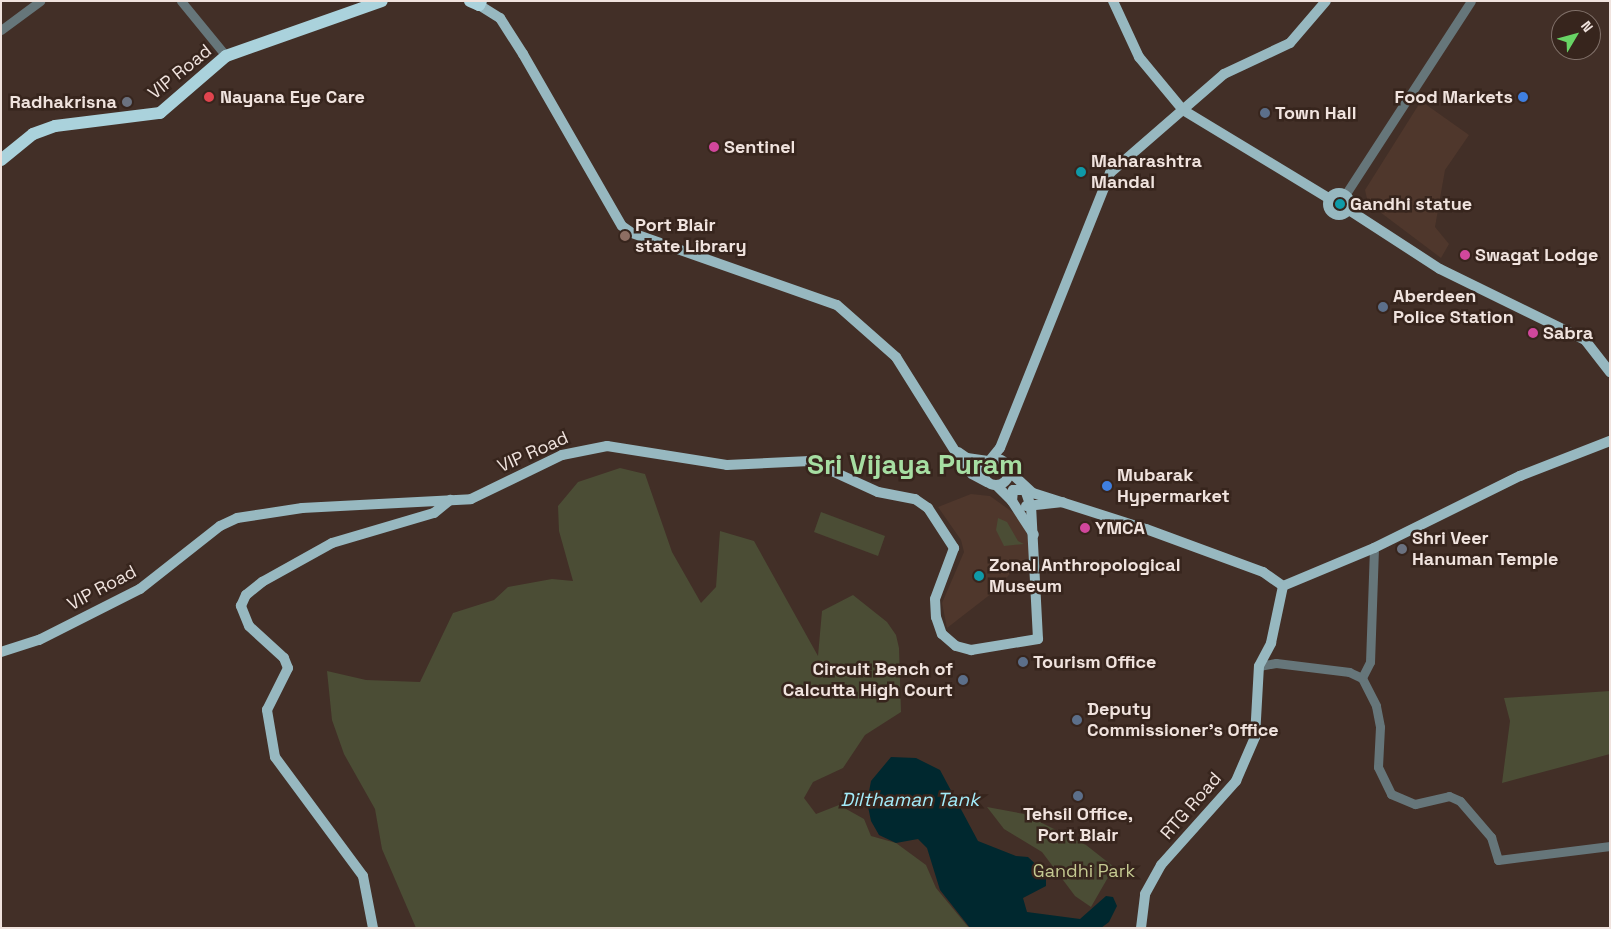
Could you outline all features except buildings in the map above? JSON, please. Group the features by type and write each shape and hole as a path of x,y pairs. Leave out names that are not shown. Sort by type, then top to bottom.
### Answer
{"highway":[{"name":"VIP Road","path":"1,160 33,134 55,126 160,113 226,56 382,1"}],"main road":[{"path":"1113,1 1139,57 1183,110 1330,199"},
{"path":"991,484 982,471 1005,436 1110,173 1224,74 1290,43 1326,1"},
{"path":"477,2 500,18 523,54 622,226 632,233 837,305 896,357 972,474 991,484 1012,501 1035,538"},
{"path":"1336,194 1345,195 1350,202 1349,210 1342,215 1334,214 1328,208 1330,199 1336,194"},
{"path":"1349,210 1440,269 1585,340 1610,372"},
{"path":"991,484 1004,482 1009,469 1005,436"},
{"path":"1012,501 1013,490 1025,490 1064,502 1263,572 1283,586 1374,548 1520,476 1609,440"},
{"name":"VIP Road","path":"1,652 39,640 140,590 220,526 237,518 302,508 471,499 562,455 586,448 647,450 727,465 810,460 878,492 915,499 942,525 954,548 935,599 936,617 942,634 956,646 971,650 1038,639 1035,538"},
{"path":"955,450 967,458 1003,460 1025,490 1031,507 1035,538"},
{"path":"373,928 363,876 275,757 267,710 288,668 284,658 249,626 241,606 246,595 262,582 332,543 434,513 450,500"},
{"path":"1012,501 1031,507 1064,502"},
{"name":"RTG Road","path":"1141,928 1145,894 1161,865 1236,781 1254,737 1259,666 1271,643 1283,586"}],"street":[{"path":"1,30 40,1"},
{"path":"181,1 226,56"},
{"path":"1345,195 1471,1"},
{"path":"1362,678 1370,662 1374,548"},
{"path":"1259,666 1276,663 1349,672 1362,678 1376,706 1380,727 1378,767 1391,794 1415,804 1449,796 1460,801 1491,838 1498,860 1610,846"}],"shaded area":[{"path":"1421,101 1469,135 1445,170 1435,227 1449,244 1441,258 1368,203 1365,190"},
{"path":"971,494 990,496 1018,516 1027,534 1031,558 1021,561 996,590 947,628 942,603 964,552 961,540 938,507"}],"green space":[{"path":"620,468 645,474 672,552 701,603 716,587 720,531 754,541 818,656 822,611 853,595 887,622 896,635 899,648 901,712 865,735 843,768 813,782 804,798 816,814 839,805 864,819 871,836 896,843 926,865 936,888 969,928 416,928 382,849 375,809 344,754 332,720 327,671 366,680 420,682 453,613 494,600 508,587 552,579 573,581 559,531 558,506 578,482"},
{"path":"821,512 885,536 878,556 814,532"},
{"path":"998,518 1007,522 1018,541 1024,544 1004,546 996,530"},
{"path":"1610,691 1610,754 1502,783 1510,721 1504,698"},
{"name":"Gandhi Park","path":"987,807 1024,814 1086,845 1114,867 1091,907 1075,896 1042,852 1004,829"}],"water":[{"name":"Dilthaman Tank","path":"891,757 916,758 940,770 978,841 1016,856 1028,857 1046,874 1046,886 1023,898 1027,912 1080,919 1106,896 1113,897 1117,906 1109,922 1101,928 970,928 940,890 927,848 918,839 896,843 879,835 871,821 867,802 871,781"}],"place":[{"name":"Nayana Eye Care","path":"209,97"},
{"name":"Food Markets","path":"1523,97"},
{"name":"Radhakrisna","path":"127,102"},
{"name":"Town Hall","path":"1265,113"},
{"name":"Sentinel","path":"714,147"},
{"name":"Maharashtra Mandal","path":"1081,172"},
{"name":"Gandhi statue","path":"1340,204"},
{"name":"Port Blair state Library","path":"625,236"},
{"name":"Swagat Lodge","path":"1465,255"},
{"name":"Aberdeen Police Station","path":"1383,307"},
{"name":"Sabra","path":"1533,333"},
{"name":"Mubarak Hypermarket","path":"1107,486"},
{"name":"YMCA","path":"1085,528"},
{"name":"Shri Veer Hanuman Temple","path":"1402,549"},
{"name":"Zonal Anthropological Museum","path":"979,576"},
{"name":"Tourism Office","path":"1023,662"},
{"name":"Circuit Bench of Calcutta High Court","path":"963,680"},
{"name":"Deputy Commissioner's Office","path":"1077,720"},
{"name":"Tehsil Office, Port Blair","path":"1078,796"}],"district":[{"name":"Sri Vijaya Puram","path":"915,464"}]}
